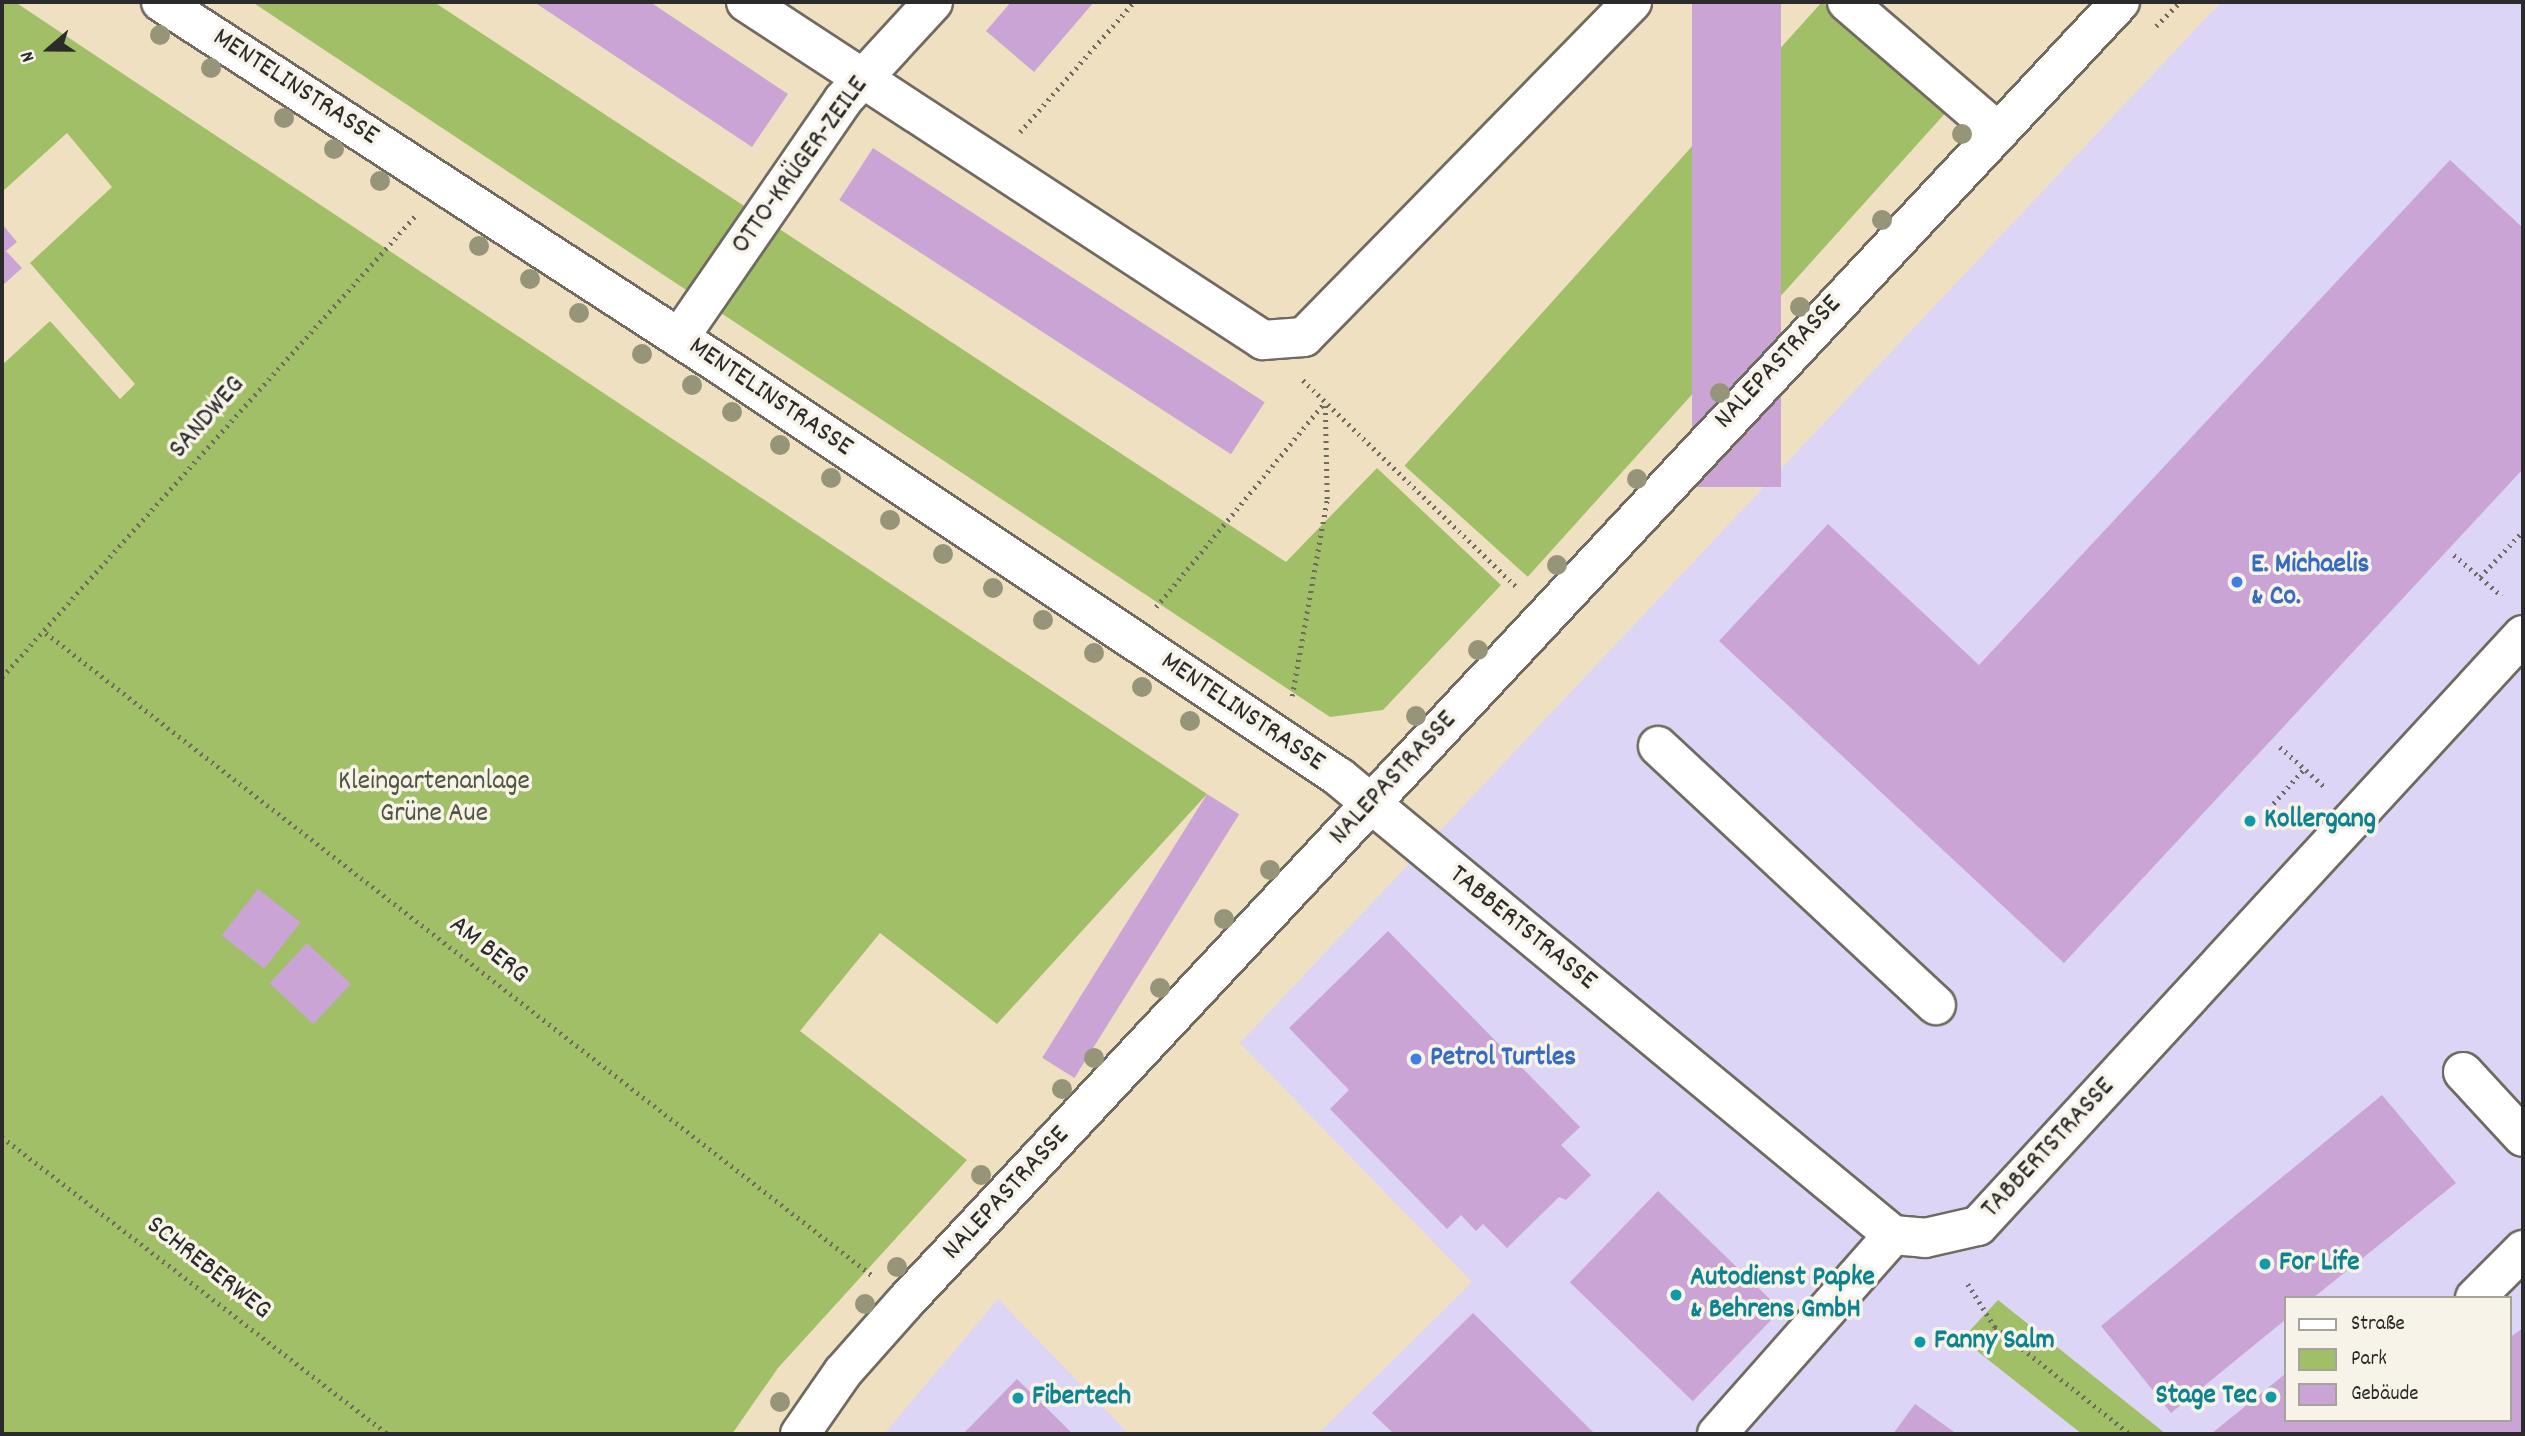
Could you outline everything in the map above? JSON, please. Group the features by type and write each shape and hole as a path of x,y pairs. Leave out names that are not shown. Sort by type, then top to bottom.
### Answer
{"street":[{"name":"MENTELINSTRASSE","path":"161,2 679,338 1306,755 1372,804"},
{"path":"746,2 1263,340 1304,337 1632,2"},
{"name":"OTTO-KRÜGER-ZEILE","path":"679,338 861,79 933,2"},
{"path":"1847,2 1997,131"},
{"name":"NALEPASTRASSE","path":"800,1434 843,1372 906,1301 1372,804 1544,614 2120,2"},
{"name":"TABBERTSTRASSE","path":"1372,804 1893,1235 1925,1238 1978,1226 2523,635"},
{"path":"1658,746 1936,1005"},
{"path":"2463,1072 2523,1137"},
{"path":"1717,1434 1893,1235"},
{"path":"2477,1296 2523,1250"}],"path":[{"path":"1012,142 1134,2"},
{"name":"SANDWEG","path":"2,677 46,633 443,183"},
{"path":"1300,376 1519,589"},
{"path":"1152,612 1325,403"},
{"path":"1291,704 1327,499 1325,403"},
{"path":"2480,577 2523,531"},
{"path":"2455,555 2502,596"},
{"name":"AM BERG","path":"46,633 906,1301"},
{"path":"2280,747 2326,788"},
{"path":"2264,814 2304,769"},
{"name":"SCHREBERWEG","path":"2,1137 388,1434"},
{"path":"1968,1283 1995,1327 2130,1434"}],"shaded area":[{"path":"2221,2 2523,2 2523,1434 1318,1434 1472,1282 1240,1043"},
{"path":"998,1299 1129,1434 884,1434"}],"green space":[{"name":"Kleingartenanlage Grüne Aue","path":"2,2 15,2 1207,794 997,1024 880,933 800,1031 967,1160 778,1368 732,1434 2,1434 2,365 50,321 120,399 135,384 30,263 112,187 67,133 2,192"},
{"path":"252,2 434,2 1286,562 1377,468 1501,585 1383,710 1330,717"},
{"path":"1822,2 1945,113 1528,577 1404,466"},
{"path":"1998,1300 2166,1434 2082,1434 1962,1339"}],"building":[{"path":"534,2 650,2 788,94 752,147"},
{"path":"1011,2 1094,2 1034,72 986,31"},
{"path":"1692,2 1781,2 1781,487 1692,487"},
{"path":"873,148 1265,402 1231,454 839,200"},
{"name":"E. Michaelis & Co.","path":"2450,160 2523,228 2523,469 2064,963 1719,641 1828,524 1979,665"},
{"path":"2,224 17,242 6,251 22,268 2,286"},
{"path":"1207,794 1239,814 1074,1078 1042,1058"},
{"path":"258,889 301,922 264,969 222,935"},
{"name":"Petrol Turtles","path":"1388,931 1580,1127 1561,1145 1591,1175 1566,1200 1559,1197 1507,1248 1483,1224 1476,1231 1461,1215 1447,1229 1330,1109 1349,1090 1289,1028"},
{"path":"307,943 351,984 313,1024 269,983"},
{"name":"For Life","path":"2382,1095 2456,1183 2315,1296 2284,1296 2284,1321 2171,1413 2101,1326"},
{"name":"Autodienst Papke & Behrens GmbH","path":"1658,1191 1781,1310 1693,1401 1570,1282"},
{"path":"1473,1313 1595,1434 1394,1434 1372,1413"},
{"name":"Stage Tec","path":"2523,1328 2523,1434 2211,1434 2284,1375 2284,1422 2511,1422 2511,1337"},
{"name":"Fibertech","path":"1017,1379 1073,1434 963,1434"},
{"path":"1915,1404 1957,1434 1893,1434"}],"place":[{"name":"E. Michaelis & Co.","path":"2237,582"},
{"name":"Kollergang","path":"2250,821"},
{"name":"Petrol Turtles","path":"1416,1059"},
{"name":"For Life","path":"2265,1264"},
{"name":"Autodienst Papke & Behrens GmbH","path":"1676,1295"},
{"name":"Fanny Salm","path":"1920,1342"},
{"name":"Stage Tec","path":"2271,1397"},
{"name":"Fibertech","path":"1018,1398"}]}
